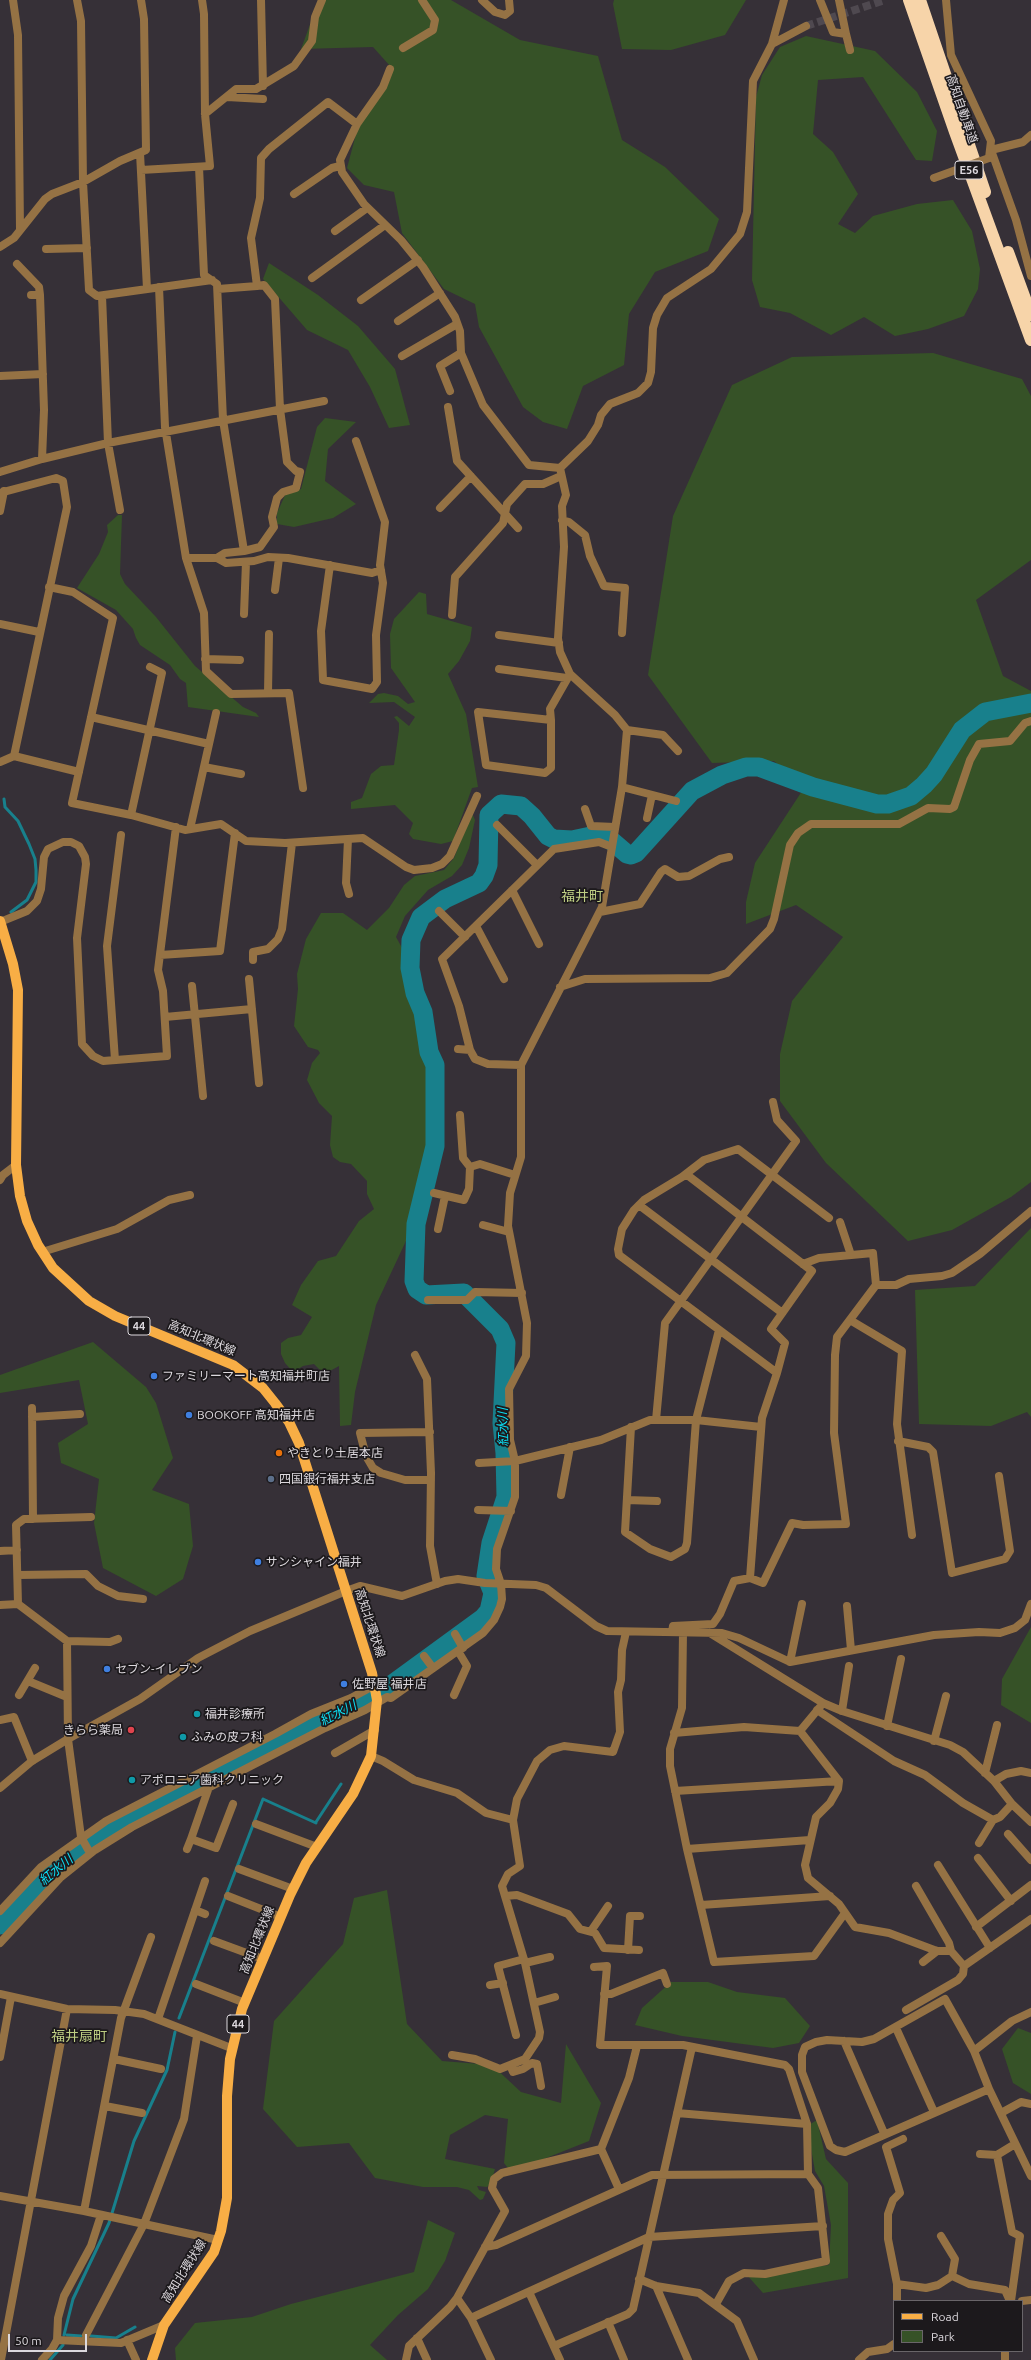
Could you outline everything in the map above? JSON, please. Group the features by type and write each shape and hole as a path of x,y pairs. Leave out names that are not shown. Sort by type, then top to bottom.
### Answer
{"highway":[{"name":"高知自動車道","path":"910,0 955,132 1031,340"},
{"name":"高知自動車道","path":"920,0 986,193 1031,315"}],"main road":[{"name":"高知北環状線","path":"1,925 18,990 16,1164 20,1196 27,1221 42,1252 53,1268 89,1301 115,1316 233,1365 263,1388 289,1422 299,1444 346,1591 375,1686 377,1701 376,1730 371,1756 353,1794 316,1847 293,1889 245,2003 231,2048 227,2096 227,2198 218,2240 214,2252 164,2325 152,2360"}],"street":[{"path":"13,0 18,35 20,230"},
{"path":"77,0 81,20 83,182 89,290 97,296 102,296 212,280"},
{"path":"0,247 14,238 44,199 52,194 83,182 146,150 144,19 141,0"},
{"path":"141,170 210,166 205,114 204,14 202,0"},
{"path":"261,0 263,86"},
{"path":"403,48 433,30 435,20 422,0"},
{"path":"482,0 495,12 505,15 510,11 509,0"},
{"path":"452,614 455,577 503,523 506,504 526,484 543,484 560,472 588,441 598,425 601,415 610,404 638,393 648,383 651,372 653,328 657,315 668,298 711,270 740,234 747,212 752,126 751,92 753,81 772,44 784,0"},
{"path":"820,0 832,32 846,34"},
{"path":"839,0 850,50"},
{"path":"946,0 951,55 991,140 990,154 1016,220 1031,276"},
{"path":"205,114 236,89 256,89 294,66 312,41 315,17 321,1"},
{"path":"772,44 806,26"},
{"path":"390,69 383,87 357,124 347,142 340,166 367,208 402,240 440,292 458,324 461,354 484,405 529,464 560,472"},
{"path":"227,97 263,99"},
{"path":"257,286 251,238 260,198 261,158 268,149 328,102 357,124"},
{"path":"934,178 990,154 1023,142 1031,135"},
{"path":"140,153 147,289"},
{"path":"294,194 332,168 340,166"},
{"path":"199,167 204,275 217,284 218,289 223,420 244,551"},
{"path":"334,231 367,208"},
{"path":"312,278 385,225"},
{"path":"46,249 86,248"},
{"path":"361,300 418,260"},
{"path":"17,264 39,287 36,295 43,374 44,410 42,458"},
{"path":"217,558 225,553 260,548 274,527 272,517 277,498 283,492 299,485 300,472 296,471 288,462 280,409 275,299 264,285 218,289"},
{"path":"160,288 166,431 186,558 204,613 206,671 231,694 289,693 291,698 302,788"},
{"path":"398,321 440,292"},
{"path":"102,296 108,443 120,510"},
{"path":"402,356 458,324"},
{"path":"450,391 440,366 461,354"},
{"path":"0,376 43,374"},
{"path":"0,472 42,458 108,443 324,401"},
{"path":"448,407 457,461 518,528"},
{"path":"330,566 321,631 323,680 372,688 377,682 376,635 383,583 381,570 385,522 356,441"},
{"path":"560,472 566,496 562,506 564,547 559,643 560,652 568,676 615,715 627,730 662,735 678,751"},
{"path":"440,508 471,476"},
{"path":"0,511 2,492 56,478 63,481 67,508 39,632 14,756"},
{"path":"562,520 569,522 585,535 590,556 604,586 625,588 622,633"},
{"path":"186,558 217,558 226,563 246,562 268,557 372,573 381,570"},
{"path":"275,590 279,558"},
{"path":"244,614 246,562"},
{"path":"49,587 73,592 113,618 72,803 190,829 221,824 246,841 292,843 363,838 406,867 414,870 432,868 442,864 450,856 477,796"},
{"path":"0,624 39,632"},
{"path":"268,693 269,634"},
{"path":"500,635 559,643"},
{"path":"205,659 240,660"},
{"path":"131,815 162,673 150,668"},
{"path":"499,669 568,676"},
{"path":"550,720 478,712 486,765 545,773 551,768 550,710 568,676"},
{"path":"190,829 216,713"},
{"path":"91,718 209,744"},
{"path":"560,987 585,980 710,978 727,973 770,929 774,919 790,845 798,833 811,824 899,824 928,808 950,809 954,807 970,760 979,744 1010,742 1025,723 1031,721"},
{"path":"0,1943 60,1878 90,1852 132,1827 377,1701 387,1697 391,1698 483,1633 494,1620 502,1599 497,1584 497,1549 515,1497 515,1461 510,1440 509,1389 526,1356 527,1324 522,1293 508,1232 509,1203 515,1175 521,1157 521,1064 600,912 606,886 622,787 627,730"},
{"path":"0,762 14,756 79,772"},
{"path":"204,767 241,774"},
{"path":"622,787 676,801"},
{"path":"647,818 652,795"},
{"path":"585,809 591,826 615,831"},
{"path":"497,825 537,865"},
{"path":"1,925 27,911 37,900 41,889 44,857 48,849 63,842 71,842 79,846 85,857 86,864 77,938 82,1044 93,1056 103,1061 168,1056 163,991 158,970 176,827"},
{"path":"160,955 220,951 235,833"},
{"path":"115,1060 107,946 121,835"},
{"path":"348,840 346,883 350,894"},
{"path":"521,1064 480,1063 475,1059 470,1050 459,1006 442,959 554,849 599,842 612,845"},
{"path":"253,960 253,952 268,949 278,939 282,929 292,843"},
{"path":"600,912 640,904 661,872 665,869 678,877 689,876 720,859 729,857"},
{"path":"512,890 539,944"},
{"path":"439,911 464,937"},
{"path":"476,926 504,979"},
{"path":"249,979 259,1084"},
{"path":"192,986 203,1096"},
{"path":"165,1017 252,1009"},
{"path":"458,1049 470,1050"},
{"path":"656,1420 665,1323 796,1141 777,1120 773,1102"},
{"path":"434,1193 464,1200 469,1189 470,1167 463,1158 460,1115"},
{"path":"777,1373 619,1255 618,1249 622,1229 639,1205 686,1174 704,1160 738,1149 829,1218"},
{"path":"0,1180 2,1175 16,1164"},
{"path":"470,1167 480,1164 515,1175"},
{"path":"686,1174 812,1271 781,1312 771,1330 785,1343 762,1427 750,1578"},
{"path":"42,1252 116,1228 169,1200 190,1195"},
{"path":"438,1229 445,1196"},
{"path":"639,1205 712,1258 781,1312"},
{"path":"876,1285 896,1286 909,1279 942,1276 952,1272 980,1254 1031,1211"},
{"path":"840,1222 851,1255"},
{"path":"483,1225 508,1232"},
{"path":"672,1632 673,1626 713,1624 720,1614 734,1582 750,1578 763,1583 792,1523 803,1525 846,1524 834,1433 835,1355 837,1337 876,1285 872,1253 819,1258 803,1264"},
{"path":"428,1300 522,1293"},
{"path":"850,1320 902,1351 897,1424 912,1535"},
{"path":"631,1428 625,1532 650,1549 671,1557 685,1549 696,1420 719,1330"},
{"path":"415,1355 428,1379 431,1480 430,1546 437,1584"},
{"path":"32,1408 33,1519"},
{"path":"32,1418 80,1414"},
{"path":"478,1463 515,1461 601,1440 656,1420 696,1420 762,1427"},
{"path":"430,1432 360,1433 366,1456 373,1468 381,1473 405,1480 431,1480"},
{"path":"898,1440 928,1447 933,1452 952,1573 1005,1559 1010,1551 999,1476"},
{"path":"561,1495 570,1447"},
{"path":"627,1500 656,1502"},
{"path":"478,1510 511,1511"},
{"path":"18,1604 16,1525 24,1519 91,1517"},
{"path":"0,1551 17,1550"},
{"path":"18,1575 86,1574 98,1586 118,1596 143,1599"},
{"path":"0,1788 32,1761 140,1699 198,1658 250,1631 360,1586 402,1596 437,1584 458,1579 497,1584 536,1585 546,1588 596,1626 607,1631 710,1633 739,1638 790,1662 934,1635 978,1632 1000,1633 1015,1628 1025,1620 1031,1604"},
{"path":"0,1605 18,1604 67,1641 110,1642 118,1639"},
{"path":"790,1662 802,1604"},
{"path":"847,1606 851,1650"},
{"path":"452,2055 475,2059 500,2069 525,2059 539,2038 540,2032 524,1961 502,1886 508,1874 520,1866 513,1820 519,1792 537,1761 545,1753 560,1746 613,1752 620,1732 618,1692 622,1650 626,1632"},
{"path":"683,1632 682,1708 670,1749 670,1766 687,1849 714,1962 814,1956 844,1913"},
{"path":"710,1633 823,1703 887,1726 950,1745 963,1752 994,1781 1012,1804 1031,1822"},
{"path":"454,1695 466,1666 455,1634"},
{"path":"67,1641 66,1697 68,1739 81,1838 90,1852"},
{"path":"424,1656 433,1667"},
{"path":"887,1726 901,1659"},
{"path":"842,1711 849,1666"},
{"path":"19,1695 35,1668"},
{"path":"28,1681 66,1697"},
{"path":"0,1911 41,1868 81,1838 125,1810 275,1734 311,1714 351,1698 375,1686"},
{"path":"934,1741 946,1696"},
{"path":"800,1731 823,1703"},
{"path":"817,1710 894,1761 925,1775 963,1803 993,1820"},
{"path":"0,1720 14,1717 32,1761"},
{"path":"985,1773 998,1725"},
{"path":"674,1733 744,1727 800,1731 839,1781 838,1789 830,1803 816,1817 805,1865 808,1878 830,1896 855,1927 889,1933 937,1951 951,1951"},
{"path":"335,1753 362,1736 376,1730"},
{"path":"371,1756 383,1761 414,1780 457,1792 486,1813 513,1820"},
{"path":"994,1781 1006,1774 1021,1771 1031,1773"},
{"path":"675,1792 839,1781"},
{"path":"187,1849 209,1788"},
{"path":"191,1839 216,1848 234,1804"},
{"path":"979,1842 993,1820 1000,1817 1012,1804"},
{"path":"256,1824 316,1847"},
{"path":"1008,1834 1031,1860"},
{"path":"687,1849 810,1840"},
{"path":"978,1858 1011,1901"},
{"path":"938,1865 990,1948"},
{"path":"239,1869 293,1889"},
{"path":"158,2019 205,1881"},
{"path":"976,1927 1031,1885"},
{"path":"906,2010 958,1980 963,1974 964,1966 951,1951 949,1943 916,1886"},
{"path":"505,1896 517,1895 568,1914 580,1929 594,1933 604,1948 639,1950"},
{"path":"228,1896 281,1916"},
{"path":"701,1905 830,1896"},
{"path":"591,1931 608,1906"},
{"path":"195,1910 205,1914"},
{"path":"628,1950 630,1916 640,1916"},
{"path":"964,1966 1031,1919"},
{"path":"84,2212 124,2011 151,1937"},
{"path":"214,1941 263,1959"},
{"path":"923,1962 937,1951"},
{"path":"516,2035 498,1966 550,1957"},
{"path":"594,1966 607,1966 600,2045 692,2047 785,2065 789,2069 807,2124 808,2174 818,2188 826,2261 765,2274 744,2273 729,2281 716,2304"},
{"path":"604,1994 611,1994 663,1973 667,1984"},
{"path":"490,1985 503,1983"},
{"path":"196,1984 245,2003"},
{"path":"0,1994 67,2009 124,2011 144,2014 231,2048"},
{"path":"0,2057 11,1997"},
{"path":"534,2003 556,1997"},
{"path":"989,2089 884,2133 845,2152 836,2150 830,2146 802,2072 802,2055 805,2047 816,2042 862,2042 874,2039 896,2028 945,1999 974,2051 989,2089 1031,2176"},
{"path":"1,2360 67,2009"},
{"path":"974,2051 1012,2021 1031,2012"},
{"path":"896,2028 934,2112"},
{"path":"86,2336 144,2224 184,2119 197,2036"},
{"path":"844,2041 884,2133"},
{"path":"618,2189 601,2149 628,2078 637,2046"},
{"path":"554,2346 628,2314 634,2309 639,2279 650,2237 692,2047"},
{"path":"114,2059 161,2069"},
{"path":"510,2065 513,2072 532,2063 537,2064 541,2086"},
{"path":"1001,2113 1021,2102 1031,2104"},
{"path":"105,2106 142,2113"},
{"path":"677,2113 807,2124"},
{"path":"897,2300 896,2284 888,2239 888,2214 892,2200 900,2193 886,2147 903,2139"},
{"path":"980,2154 997,2155 1015,2144"},
{"path":"406,2360 409,2346 450,2307 457,2298 505,2211 492,2188 494,2179 498,2175 601,2149"},
{"path":"997,2155 1012,2232 1020,2236 1011,2300"},
{"path":"485,2247 496,2245 652,2175 808,2174"},
{"path":"0,2196 106,2216 218,2240"},
{"path":"42,2360 52,2349 57,2340 58,2318 64,2296 106,2216"},
{"path":"472,2318 650,2237 822,2226"},
{"path":"896,2284 926,2288 938,2285 952,2276 956,2259 941,2236"},
{"path":"952,2276 969,2284 1005,2290 1010,2300"},
{"path":"639,2279 656,2286 699,2293 716,2304 736,2321 754,2360"},
{"path":"656,2286 688,2360"},
{"path":"529,2292 560,2360"},
{"path":"457,2298 472,2318 491,2360"},
{"path":"608,2322 624,2360"},
{"path":"57,2340 119,2343 164,2325"},
{"path":"417,2338 427,2360"},
{"path":"127,2340 136,2360"},
{"path":"859,2360 868,2352 887,2349 893,2345"}],"green space":[{"path":"319,0 451,0 520,40 598,56 622,140 665,167 719,219 708,251 655,272 629,314 624,365 583,386 567,429 543,422 523,407 479,327 475,304 444,289 402,233 394,192 364,185 347,168 359,123 390,66 373,47 301,49"},
{"path":"614,0 746,0 725,35 671,50 622,49 613,4"},
{"path":"806,36 875,51 917,92 937,131 932,161 916,160 863,77 818,80 813,134 833,152 858,194 838,224 855,233 873,216 917,204 953,200 972,231 980,269 978,289 964,316 928,329 895,336 864,317 831,335 790,313 760,307 752,280 756,97 762,75 780,47"},
{"path":"269,263 318,295 358,326 395,369 410,425 389,428 370,387 348,350 307,330 263,279"},
{"path":"933,353 1022,379 1031,396 1031,560 976,600 1003,676 1031,691 1031,1182 1011,1197 952,1230 908,1241 826,1163 780,1101 780,1054 792,1001 843,937 796,905 746,924 746,902 755,863 804,788 774,761 712,763 648,675 673,516 732,385 792,357"},
{"path":"325,418 356,422 328,449 325,481 356,504 333,518 294,527 277,524 277,513 286,493 301,489 317,427"},
{"path":"118,515 122,515 120,574 125,584 156,617 195,666 243,707 256,713 259,717 188,707 186,683 180,679 170,665 140,645 133,629 116,610 77,588 99,554 108,532 107,525"},
{"path":"419,592 426,594 427,614 472,627 470,641 459,661 448,674 466,714 478,787 472,788 453,841 441,844 413,839 409,834 413,823 395,805 351,809 351,802 362,798 371,774 381,766 394,765 399,723 394,717 397,716 409,726 415,717 394,702 369,703 378,694 384,693 398,696 408,704 415,702 391,668 390,634 394,619"},
{"path":"472,813 475,820 469,848 462,865 452,876 428,890 405,916 396,937 406,955 408,998 421,1018 429,1064 433,1110 433,1146 413,1226 376,1305 355,1392 351,1425 340,1426 339,1366 328,1372 321,1371 314,1364 303,1366 293,1372 285,1363 281,1354 281,1343 288,1338 301,1335 312,1317 292,1305 301,1285 318,1261 336,1256 359,1221 374,1209 367,1194 367,1181 351,1164 340,1162 333,1157 330,1145 332,1116 319,1103 307,1080 312,1063 320,1053 318,1050 308,1047 294,1026 298,989 297,974 306,939 321,913 343,913 367,930 389,908 404,885 415,876 444,870 454,858"},
{"path":"1031,1228 1031,1417 1027,1412 991,1426 919,1424 915,1290 975,1286"},
{"path":"93,1342 146,1387 156,1403 173,1458 152,1490 189,1504 193,1546 183,1579 156,1596 103,1568 94,1523 99,1479 61,1463 58,1443 88,1424 79,1380 0,1393 0,1375"},
{"path":"1031,1627 1031,1723 1001,1705 1002,1679"},
{"path":"387,1890 407,2024 442,2061 492,2065 521,2092 561,2103 566,2044 601,2103 589,2141 511,2172 504,2163 508,2119 485,2115 450,2135 445,2159 495,2169 491,2183 487,2187 477,2186 479,2190 486,2192 483,2199 480,2200 469,2190 457,2187 423,2187 375,2178 349,2143 297,2147 263,2109 274,2021 343,1944 354,1898"},
{"path":"671,1982 708,1982 737,1992 785,1998 810,2026 799,2043 773,2048 682,2036 635,2025 642,2008"},
{"path":"1018,2028 1031,2033 1031,2094 1013,2083 1002,2049"},
{"path":"817,2120 826,2159 848,2183 848,2278 763,2293 746,2274 829,2265 831,2225 824,2186 815,2171 807,2126"},
{"path":"428,2220 455,2233 445,2261 428,2289 398,2315 370,2345 387,2360 176,2360 175,2348 195,2323 252,2317 291,2304 414,2272"}],"waterway":[{"path":"0,1925 42,1880 89,1842 136,1815 383,1691 483,1618 489,1611 493,1593 486,1576 491,1543 506,1497 505,1453 502,1423 506,1343 500,1329 464,1293 426,1295 417,1289 414,1281 416,1224 435,1146 435,1065 429,1052 423,1012 415,993 410,968 411,940 421,917 445,899 479,883 484,876 488,865 489,815 501,804 521,806 532,816 548,836 554,839 572,840 600,834 606,836 627,854 631,855 636,853 692,791 722,775 746,767 759,767 813,787 877,804 888,804 911,796 924,785 934,774 962,730 985,712 1031,703"},
{"path":"4,799 5,807 18,821 29,844 35,859 36,870 36,882 27,900 11,912"},
{"name":"紅水川","path":"368,1698 368,1704"},
{"path":"316,1822 341,1784"},
{"path":"179,2018 263,1799 316,1823"},
{"path":"64,2335 73,2299 109,2223 134,2141 167,2070 175,2032"},
{"path":"91,2336 116,2338 135,2327"},
{"path":"67,2335 81,2336"},
{"path":"50,2360 63,2345"}],"tunnel":[{"path":"806,26 885,0"}],"place":[{"name":"ファミリーマート高知福井町店","path":"154,1376"},
{"name":"BOOKOFF 高知福井店","path":"189,1415"},
{"name":"やきとり土居本店","path":"279,1453"},
{"name":"四国銀行福井支店","path":"271,1479"},
{"name":"サンシャイン福井","path":"258,1562"},
{"name":"セブン-イレブン","path":"107,1669"},
{"name":"佐野屋 福井店","path":"344,1684"},
{"name":"福井診療所","path":"197,1714"},
{"name":"きらら薬局","path":"131,1730"},
{"name":"ふみの皮フ科","path":"183,1737"},
{"name":"アポロニア歯科クリニック","path":"132,1780"}],"district":[{"name":"福井町","path":"582,896"},
{"name":"福井扇町","path":"79,2036"}]}
